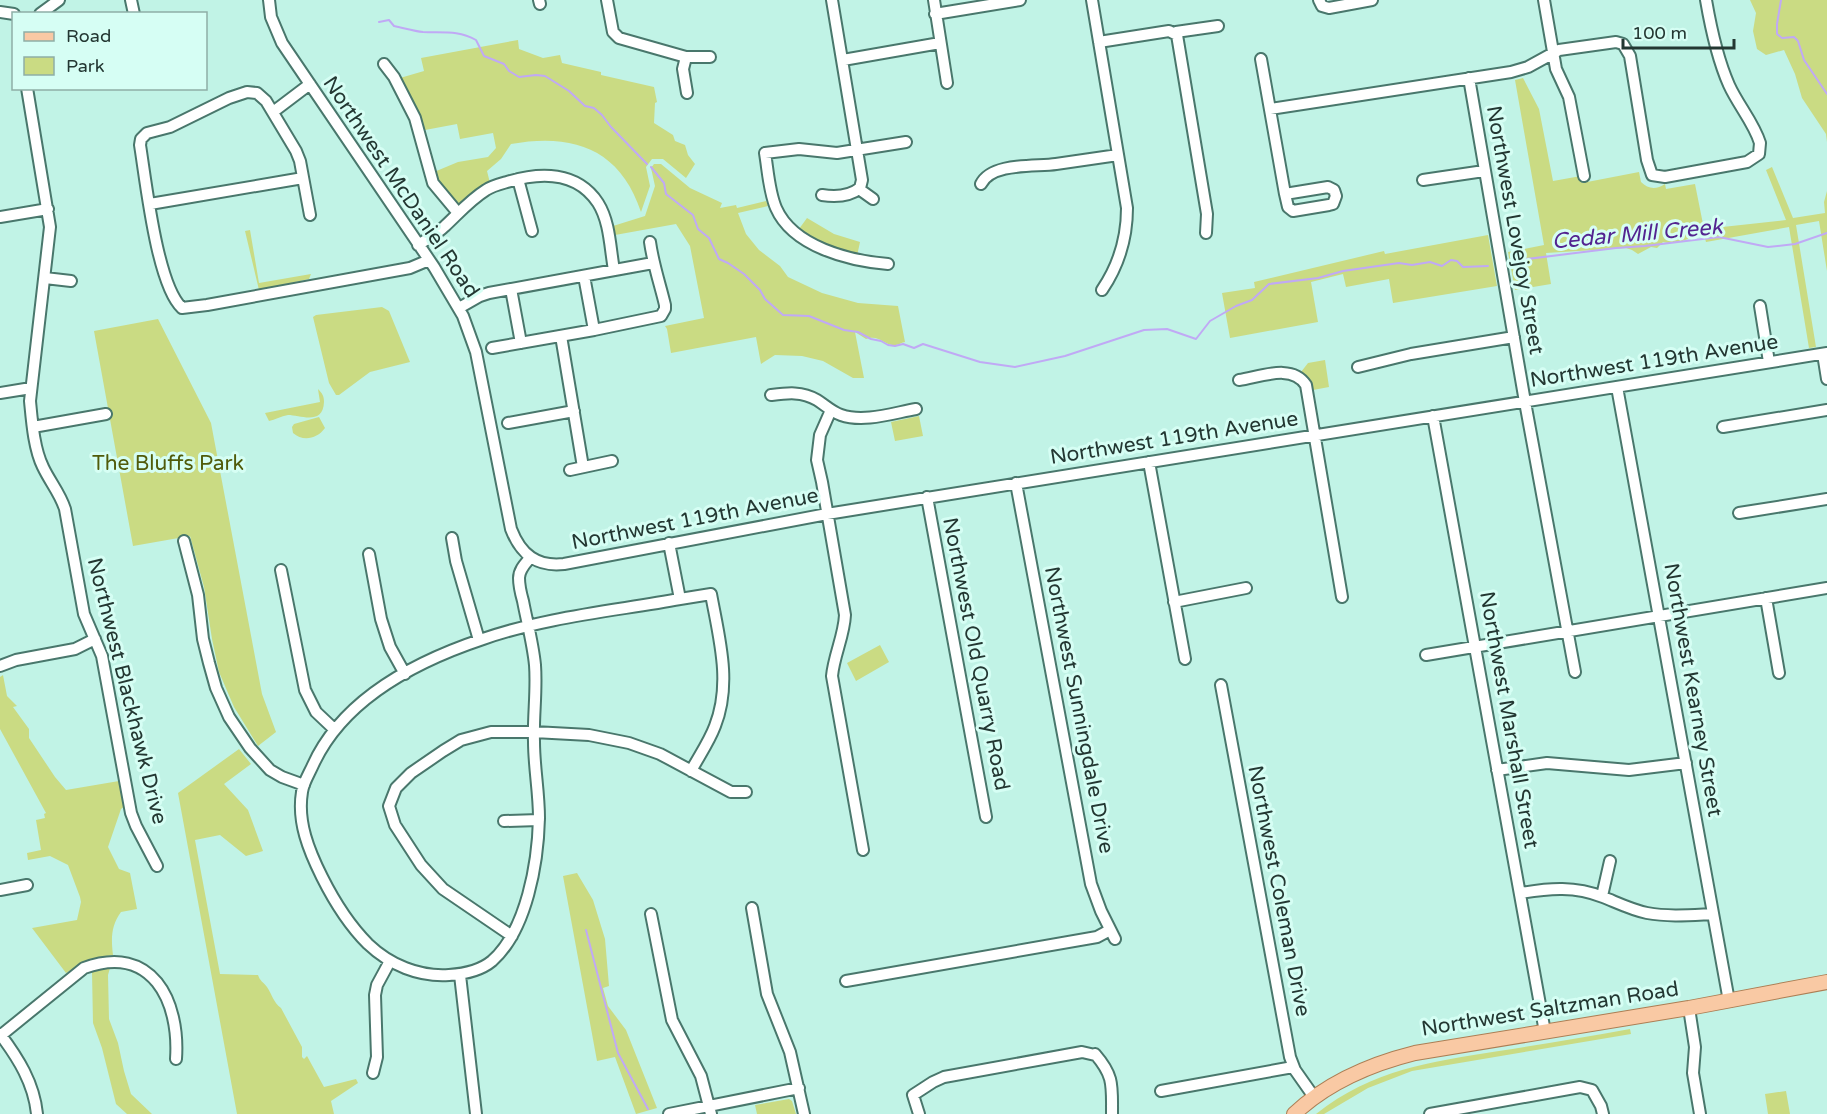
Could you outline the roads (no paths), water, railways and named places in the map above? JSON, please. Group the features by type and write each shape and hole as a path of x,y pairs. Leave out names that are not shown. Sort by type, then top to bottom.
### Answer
{"main road":[{"name":"Northwest Saltzman Road","path":"1294,1114 1314,1097 1356,1073 1394,1059 1436,1049 1689,1008 1827,982"}],"street":[{"path":"43,12 59,0"},
{"name":"Northwest McDaniel Road","path":"269,0 271,17 278,34 459,308 473,340 478,359 511,529 520,548 530,558"},
{"path":"607,0 613,32 619,38 686,57 710,57"},
{"path":"822,195 852,193 859,189 862,180 832,0"},
{"path":"933,0 947,83"},
{"path":"936,14 1020,0"},
{"path":"1092,0 1127,219 1119,259 1102,290"},
{"path":"1320,3 1329,8 1372,0"},
{"path":"1544,0 1556,69 1569,97 1584,176"},
{"path":"1269,109 1469,78 1528,67 1553,52 1608,43 1623,44 1630,56 1647,160 1652,175 1665,177 1746,162 1759,154 1759,139 1720,63 1711,32 1706,0"},
{"path":"1099,42 1218,26"},
{"path":"1176,32 1179,38 1207,214 1206,233"},
{"path":"843,60 940,43"},
{"path":"686,57 683,69 687,93"},
{"path":"1260,59 1285,194 1288,207 1297,211 1329,205 1333,204 1336,196 1334,190 1328,187 1285,194"},
{"path":"384,64 394,77 415,118 433,183 458,213"},
{"name":"Northwest Lovejoy Street","path":"1469,78 1575,672"},
{"path":"273,112 310,84"},
{"name":"Northwest Blackhawk Drive","path":"27,90 50,233 31,388 33,427 42,465 60,494 65,509 84,614 102,656 134,820 157,866"},
{"path":"310,215 296,151 265,99 257,93 248,92 236,95 170,127 145,134 141,139 140,145 162,268 181,307 207,305 410,268 429,260"},
{"path":"888,264 852,260 811,242 789,228 773,200 765,153 792,149 833,153 906,142"},
{"path":"981,184 988,175 1005,169 1028,165 1054,165 1118,155"},
{"path":"1424,180 1484,171"},
{"path":"418,245 442,229 489,188 541,174 552,175 573,182 591,195 598,204 606,221 614,270"},
{"path":"150,204 303,178"},
{"path":"518,179 532,231"},
{"path":"859,189 873,199"},
{"path":"0,217 48,209"},
{"path":"492,348 658,318 665,309 650,242"},
{"path":"459,308 480,296 653,263"},
{"path":"584,276 594,330"},
{"path":"45,278 71,281"},
{"path":"511,289 521,343"},
{"path":"1760,306 1769,362"},
{"path":"561,336 583,467"},
{"path":"1358,367 1411,354 1515,337"},
{"path":"1825,354 1827,379"},
{"name":"Northwest 119th Avenue","path":"530,558 540,563 557,564 827,513 1825,354"},
{"path":"1239,380 1288,372 1299,377 1307,390 1342,597"},
{"name":"Northwest Kearney Street","path":"1617,387 1729,1001"},
{"path":"0,393 31,388"},
{"path":"771,395 800,394 849,417 863,418 916,409"},
{"path":"831,410 820,435 817,454 844,615 844,628 832,676 862,850"},
{"path":"1723,427 1827,410"},
{"path":"508,423 574,411"},
{"path":"33,427 106,414"},
{"name":"Northwest Marshall Street","path":"1432,417 1545,1032"},
{"path":"570,470 612,461"},
{"path":"1149,462 1185,659"},
{"name":"Northwest Sunningdale Drive","path":"846,981 1113,935 1098,904 1092,884 1016,483"},
{"name":"Northwest Old Quarry Road","path":"927,497 986,817"},
{"path":"1739,513 1827,499"},
{"path":"452,538 456,561 479,640"},
{"path":"184,541 195,583 209,663 216,688 229,717 250,748 270,770 304,785"},
{"path":"669,543 680,599"},
{"path":"369,554 381,619 390,648 405,674"},
{"path":"530,558 522,568 519,577 528,626 536,676 534,732 539,820 532,879 512,936 492,962 460,975 422,974 390,960 373,949 361,937 337,905 310,851 302,825 301,805 304,785 316,757 334,729 366,699 405,674 479,640 528,626 711,594 725,680 715,727 691,771"},
{"path":"280,570 305,690 316,712 334,729"},
{"path":"1174,602 1246,588"},
{"path":"1426,655 1827,588"},
{"path":"1766,598 1779,673"},
{"path":"0,666 16,660 75,649 95,639"},
{"name":"Northwest Coleman Drive","path":"1221,685 1293,1067 1314,1097"},
{"path":"512,936 443,889 432,878 395,825 389,806 396,788 411,773 461,740 491,732 589,735 629,743 660,754 731,792 746,792"},
{"path":"1497,770 1547,763 1629,770 1686,764"},
{"path":"504,821 539,820"},
{"path":"1602,896 1610,861"},
{"path":"0,890 27,885"},
{"path":"1521,893 1543,889 1570,889 1602,896 1648,913 1673,916 1713,914"},
{"path":"752,908 767,994 790,1052 804,1114"},
{"path":"651,914 672,1020 701,1076 710,1110"},
{"path":"373,1073 377,1057 375,995 377,985 390,960"},
{"path":"37,1114 31,1084 0,1035 56,993 78,972 98,963 113,961 141,968 162,986 171,1007 177,1041 176,1059"},
{"path":"460,975 476,1114"},
{"path":"1689,1008 1695,1047 1693,1073 1700,1114"},
{"path":"919,1114 913,1095 939,1079 1082,1052 1095,1055 1103,1062 1110,1074 1112,1114"},
{"path":"1161,1091 1293,1067"},
{"path":"669,1114 710,1110 798,1088"},
{"path":"1430,1114 1580,1088 1592,1090 1598,1097 1603,1114"}],"waterway":[{"name":"Cedar Mill Creek","path":"1781,0 1777,34 1782,38 1794,37 1798,41 1804,60 1827,94"},
{"name":"Cedar Mill Creek","path":"379,22 389,20 394,26 416,31 463,35 476,40 484,56 504,64 509,71 519,77 545,76 569,91 585,106 594,108 647,164"},
{"name":"Cedar Mill Creek","path":"651,167 664,183 666,194 693,215 698,229 709,238 719,259 744,274 760,290 765,299 783,315 809,316 844,330 858,332 888,345 903,344 914,348 923,344 980,362 1015,367 1065,356 1144,330 1167,329 1196,339 1210,321 1252,300 1269,284 1318,278 1343,271 1399,263 1412,265 1430,262 1442,266 1451,260 1457,261 1463,267 1488,266"},
{"name":"Cedar Mill Creek","path":"1519,260 1719,237 1768,247 1795,244 1827,233"},
{"path":"586,930 618,1053 648,1109"}],"park label":[{"name":"The Bluffs Park","path":"168,463"}]}
